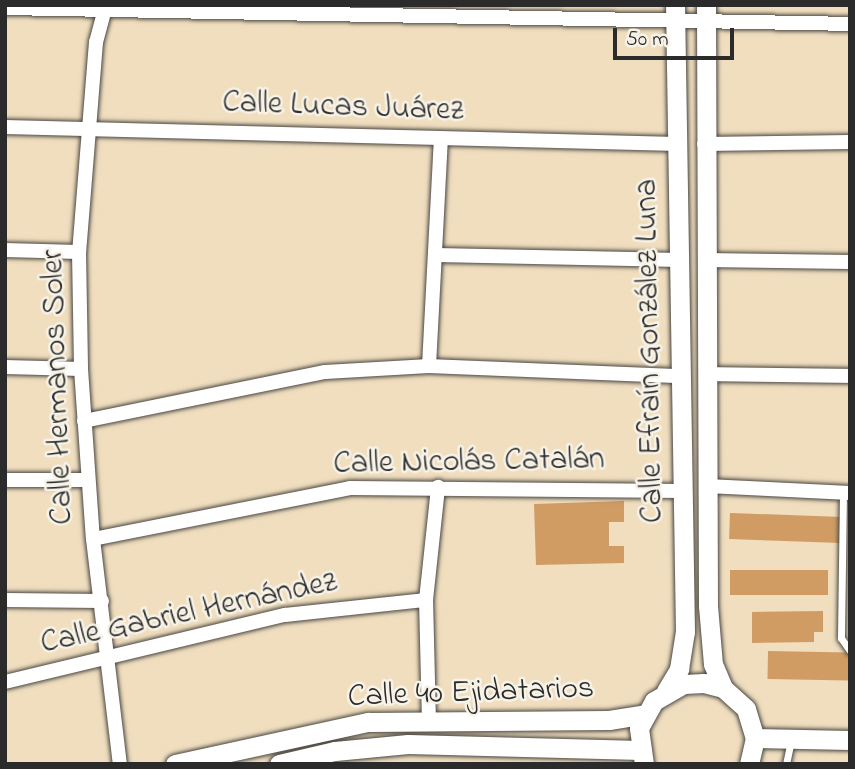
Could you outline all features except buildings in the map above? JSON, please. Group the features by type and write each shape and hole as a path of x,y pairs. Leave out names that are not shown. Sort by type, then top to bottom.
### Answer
{"street":[{"name":"Calle Hermanos Soler","path":"105,7 96,42 79,251 80,369 93,539 120,764"},
{"path":"5,8 704,14 850,24"},
{"name":"Calle Efraín González Luna","path":"646,714 666,691 683,654 676,14"},
{"name":"Calle Efraín González Luna","path":"704,14 709,639 723,688"},
{"name":"Calle Lucas Juárez","path":"5,127 678,144"},
{"path":"429,366 441,140"},
{"path":"704,144 850,142"},
{"path":"5,250 79,251"},
{"path":"436,255 680,260"},
{"path":"705,260 850,262"},
{"path":"84,421 272,380 429,366 681,376"},
{"path":"5,367 80,369"},
{"path":"706,374 850,376"},
{"path":"5,480 88,480"},
{"path":"707,486 846,493"},
{"path":"429,722 426,600 438,487"},
{"name":"Calle Nicolás Catalán","path":"93,539 350,488 683,491"},
{"path":"5,600 102,601"},
{"name":"Calle Gabriel Hernández","path":"5,682 285,615 426,600"},
{"path":"666,691 704,682 723,688 746,709 755,738 749,764"},
{"path":"642,757 639,728 646,714"},
{"name":"Calle 40 Ejidatarios","path":"175,764 348,725 609,720 646,714"},
{"path":"511,723 511,748"},
{"path":"755,738 850,740"},
{"name":"Calle 40 Ejidatarios","path":"279,764 364,747 511,748 642,757"}],"lane":[{"path":"846,493 841,638 850,650"},
{"path":"786,764 791,739"}]}
